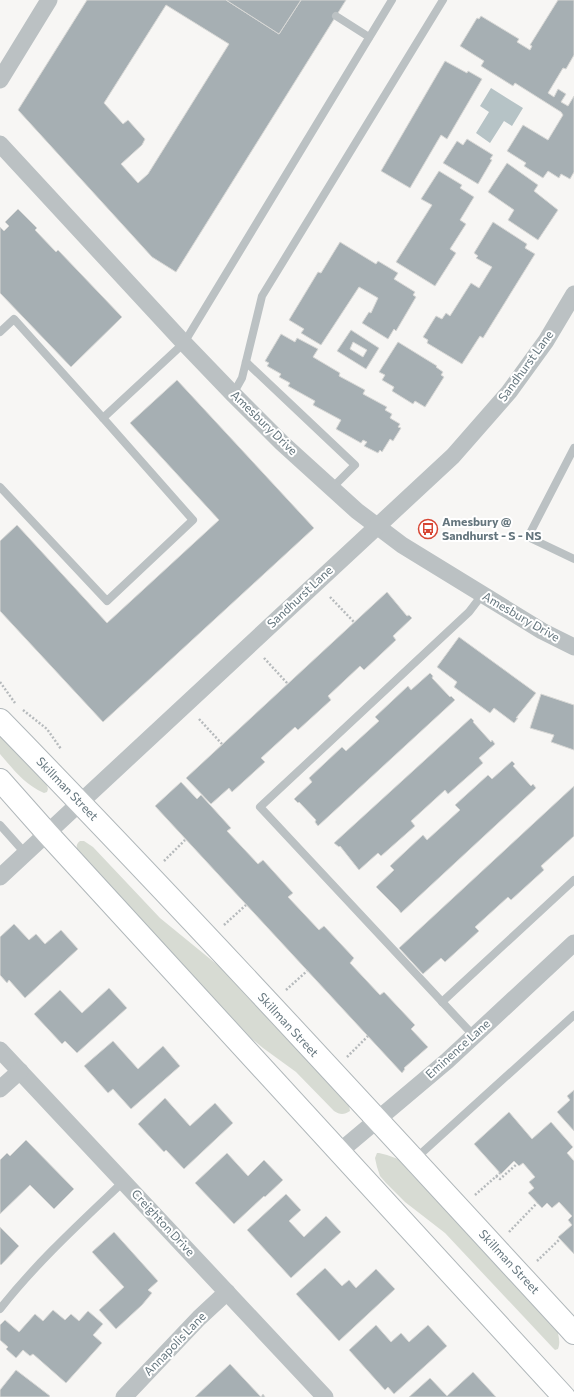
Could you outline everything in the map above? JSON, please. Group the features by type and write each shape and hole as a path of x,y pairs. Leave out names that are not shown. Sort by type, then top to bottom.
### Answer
{"main road":[{"name":"Skillman Street","path":"0,720 80,802 378,1120 574,1333"},
{"path":"0,780 564,1397"}],"street":[{"path":"0,80 49,0"},
{"name":"Amesbury Drive","path":"0,144 233,394 282,443 332,488 402,545 542,631 574,646"},
{"name":"Sandhurst Lane","path":"0,877 453,456 509,392 546,341 574,294"},
{"name":"Eminence Lane","path":"339,1152 474,1036 574,943"},
{"name":"Creighton Drive","path":"0,1050 325,1397"},
{"path":"0,1089 20,1071"},
{"name":"Annapolis Lane","path":"124,1397 199,1318 227,1292"}],"lane":[{"path":"103,418 184,343 392,0"},
{"path":"233,394 242,378 262,296 443,0"},
{"path":"336,16 369,37"},
{"path":"0,332 14,319 193,520 107,601 0,487"},
{"path":"246,362 355,465 332,488"},
{"path":"574,448 528,537 574,559"},
{"path":"474,1036 260,807 469,612 482,595"},
{"path":"0,826 25,853"},
{"path":"442,1002 574,880"},
{"path":"414,1160 574,1015"},
{"path":"0,1309 18,1286 58,1244 124,1181"}],"path":[{"path":"329,597 354,622"},
{"path":"264,658 288,684"},
{"path":"0,682 18,706 47,729 63,753"},
{"path":"199,719 222,744"},
{"path":"159,865 185,840"},
{"path":"219,930 246,905"},
{"path":"281,994 308,971"},
{"path":"342,1061 368,1036"},
{"path":"496,1176 500,1179 517,1164"},
{"path":"470,1199 500,1172"},
{"path":"504,1237 537,1203"},
{"path":"536,1262 560,1239"}],"shaded area":[{"path":"491,88 523,108 512,126 504,121 490,143 476,133 489,112 480,106"},
{"path":"0,733 46,783 48,789 47,792 44,793 31,786 0,754"},
{"path":"80,841 84,841 93,847 160,918 220,967 349,1105 350,1111 342,1114 334,1111 296,1072 251,1038 78,852 77,846"},
{"path":"377,1153 398,1159 556,1326 559,1340 558,1349 555,1350 553,1348 445,1233 405,1202 386,1183 380,1176 377,1167 375,1158"}],"building":[{"path":"87,0 226,0 279,34 301,0 346,0 176,272 152,257 18,110","holes":["166,5 229,44 148,174 138,183 121,164 142,145 145,139 128,120 123,124 104,103"]},
{"path":"226,0 301,0 279,34"},
{"path":"558,0 574,0 574,55 566,69 563,68 548,93 554,97 558,89 566,94 561,102 568,106 574,96 574,172 570,179 561,174 559,178 548,171 543,178 524,166 526,163 507,151 523,125 548,140 563,115 561,112 515,83 513,86 481,66 484,61 460,46 477,18 479,19 481,16 519,39 517,42 530,50 532,46 530,45"},
{"path":"445,61 482,79 447,139 441,135 410,188 381,171"},
{"path":"467,139 493,155 490,159 492,160 478,184 443,163 457,141 463,145"},
{"path":"507,163 538,185 534,191 558,210 538,240 508,220 514,210 488,192"},
{"path":"439,171 462,185 460,188 474,197 460,220 466,224 450,249 456,253 435,286 396,262 432,205 421,199"},
{"path":"18,209 37,228 35,230 56,252 58,250 122,317 71,367 0,293 0,227 4,231 9,226 5,222"},
{"path":"493,222 527,244 525,248 535,254 483,338 480,336 462,364 427,343 428,340 423,337 436,316 442,319 446,313 450,316 471,283 479,288 492,267 476,258 478,256 474,253"},
{"path":"340,242 376,264 378,261 398,273 394,279 415,292 413,295 416,297 396,331 394,329 388,339 362,323 369,312 371,313 378,298 359,287 321,345 301,333 304,329 289,320 318,272 321,273"},
{"path":"351,330 379,348 366,369 337,351","holes":["353,342 367,350 363,357 350,349"]},
{"path":"281,334 295,342 297,338 318,349 313,357 340,373 339,376 365,390 363,394 387,407 385,410 392,414 390,418 400,424 398,427 401,428 393,441 390,439 382,452 380,450 378,453 364,446 367,442 363,440 361,443 336,429 341,420 313,405 315,401 288,386 290,383 279,377 281,374 267,366 269,363 265,361"},
{"path":"398,342 437,366 436,367 443,372 441,375 444,377 425,407 415,401 413,404 392,391 394,387 382,380 385,375 379,372"},
{"path":"177,380 314,528 103,722 0,611 0,541 17,525 107,623 219,520 130,423"},
{"path":"387,592 407,616 409,615 412,618 393,636 396,640 364,670 360,666 328,696 331,700 298,730 295,727 261,758 265,762 232,792 229,788 211,804 186,778"},
{"path":"459,637 536,693 516,718 518,718 514,723 494,708 490,713 454,687 457,682 437,667"},
{"path":"430,673 433,676 432,678 450,697 451,696 455,700 318,826 315,822 316,820 299,802 298,803 294,799 312,782 309,778 342,747 346,751 379,721 375,717 408,686 411,690"},
{"path":"541,694 574,705 574,750 551,742 554,735 530,728"},
{"path":"471,718 491,742 492,740 495,744 479,758 483,763 448,794 445,790 411,821 415,826 381,856 378,853 359,870 340,846 339,847 334,843"},
{"path":"512,761 515,764 513,766 531,786 533,784 536,788 401,913 376,887 394,870 390,866 423,835 427,840 460,810 455,805 488,775 492,779"},
{"path":"181,782 197,799 201,795 231,828 227,831 258,864 263,860 293,893 288,897 319,930 324,926 354,958 350,963 380,995 384,992 415,1025 411,1029 428,1047 404,1068 405,1069 402,1073 155,806"},
{"path":"574,786 574,836 541,866 544,870 511,900 508,897 475,927 479,931 445,962 441,958 423,974 399,948"},
{"path":"14,924 29,940 36,934 45,944 61,930 78,949 25,998 9,980 7,983 0,975 0,937"},
{"path":"109,988 127,1008 77,1053 65,1041 62,1044 34,1014 60,990 82,1013"},
{"path":"113,1041 138,1069 163,1046 180,1066 131,1109 113,1089 108,1093 84,1066"},
{"path":"574,1090 574,1131 557,1112 570,1100 567,1096"},
{"path":"165,1098 190,1126 215,1103 233,1123 184,1169 166,1150 164,1152 138,1124"},
{"path":"509,1112 532,1139 551,1122 573,1147 567,1153 574,1161 574,1254 558,1237 572,1225 568,1220 572,1216 559,1202 552,1208 547,1203 542,1208 528,1193 534,1188 529,1182 535,1177 523,1163 519,1166 514,1161 501,1174 474,1144"},
{"path":"26,1140 74,1189 54,1209 30,1185 0,1214 0,1160 7,1153 10,1156"},
{"path":"227,1153 248,1176 264,1160 283,1180 234,1224 195,1183"},
{"path":"286,1194 301,1210 289,1221 304,1237 326,1216 341,1232 291,1278 247,1230"},
{"path":"0,1227 19,1246 1,1265 0,1264"},
{"path":"114,1232 158,1281 148,1290 152,1293 142,1305 116,1329 99,1310 124,1287 92,1252"},
{"path":"325,1268 342,1286 349,1280 356,1288 376,1269 395,1289 339,1341 296,1294"},
{"path":"53,1310 65,1320 71,1314 79,1321 88,1311 103,1324 93,1335 102,1343 66,1383 33,1354 30,1356 23,1350 16,1358 6,1349 8,1347 0,1340 0,1325 5,1320 19,1332 35,1314 43,1321"},
{"path":"376,1325 391,1342 401,1333 409,1342 428,1325 447,1346 394,1394 388,1387 385,1390 349,1350"},
{"path":"230,1364 261,1397 195,1397"},
{"path":"16,1370 50,1396 0,1397 0,1390"},
{"path":"473,1372 496,1397 409,1397 430,1378 447,1396"}],"place":[{"name":"Amesbury @ Sandhurst - S - NS","path":"428,529"}]}
